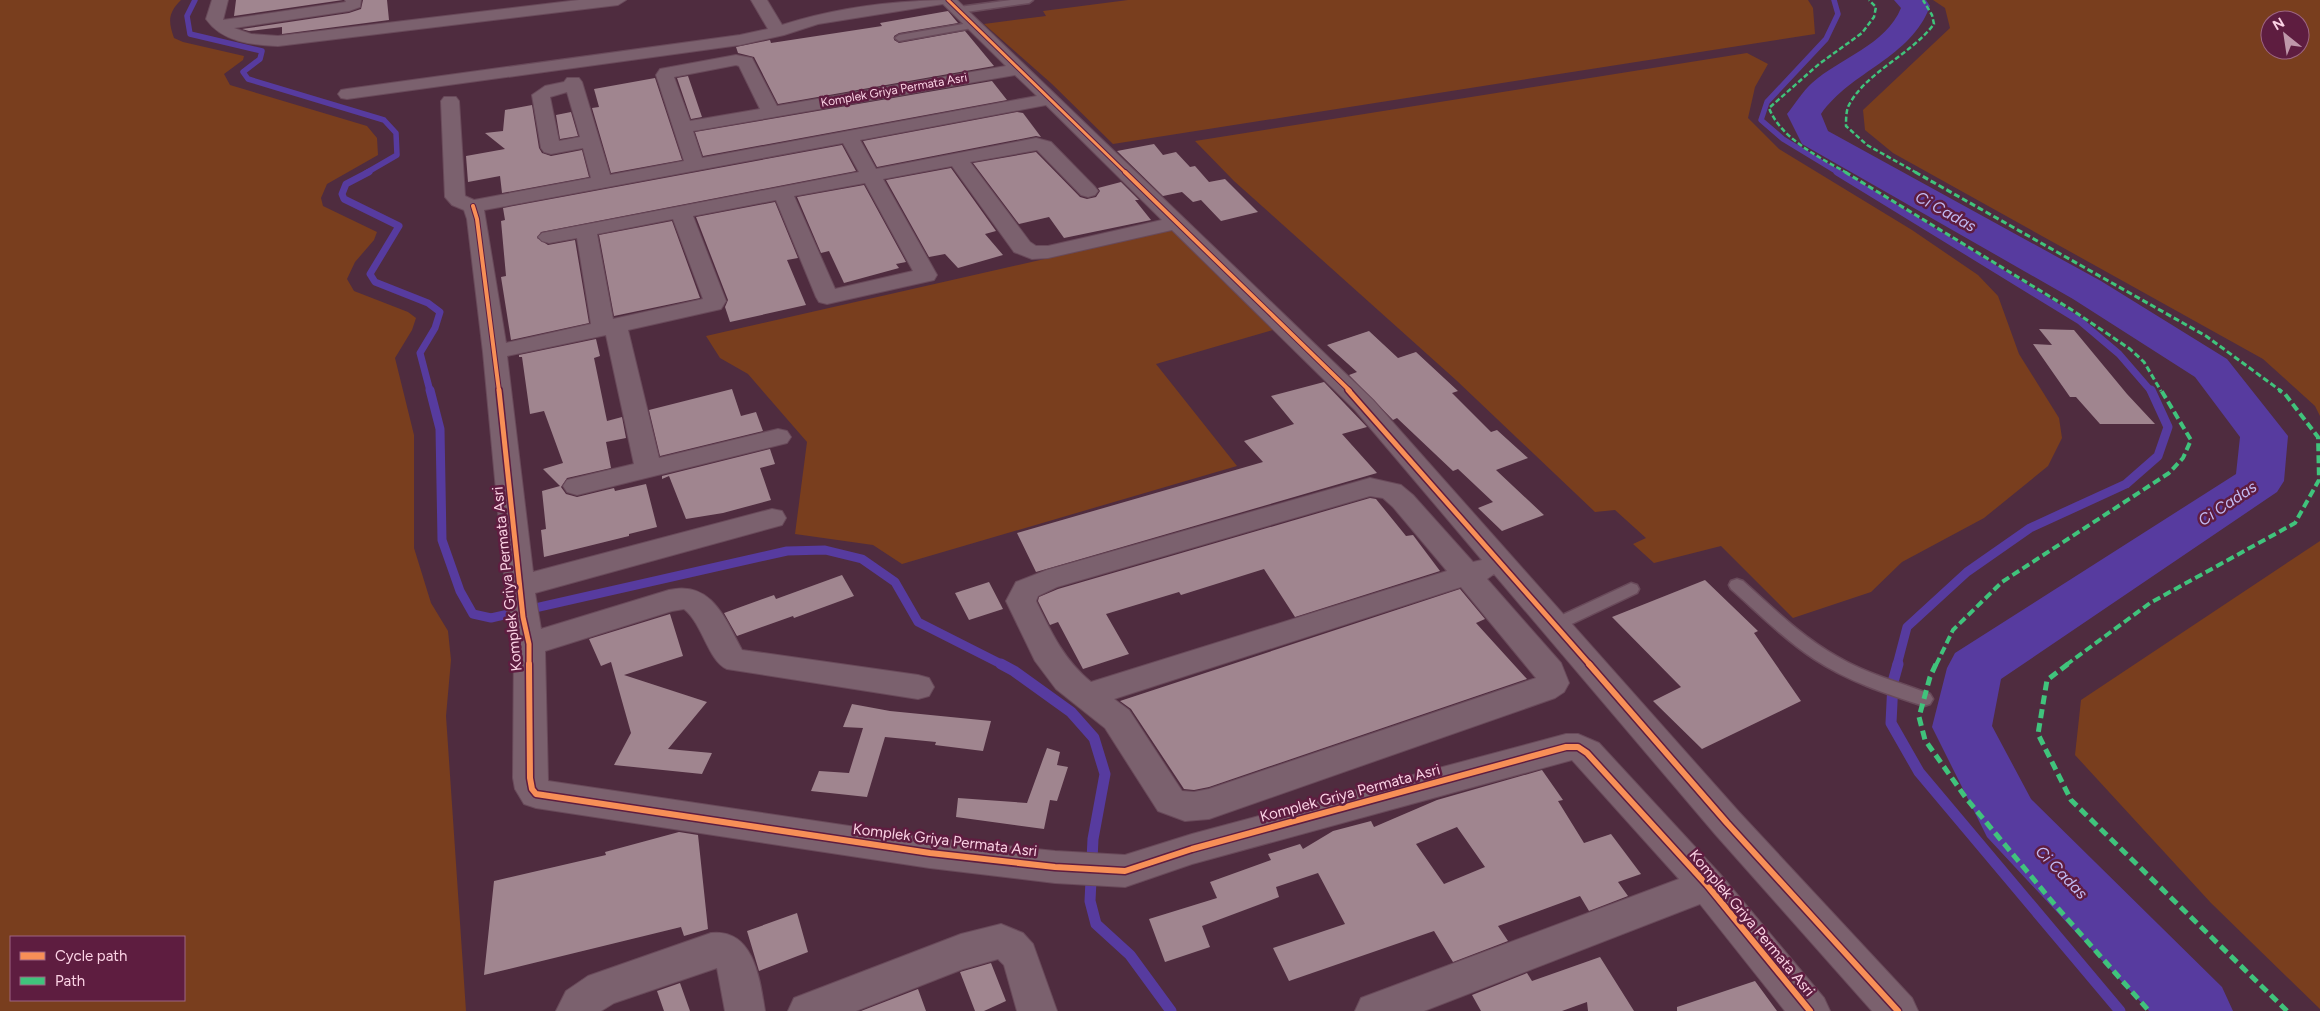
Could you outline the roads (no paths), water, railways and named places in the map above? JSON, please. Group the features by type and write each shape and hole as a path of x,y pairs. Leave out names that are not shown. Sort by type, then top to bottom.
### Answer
{"street":[{"path":"220,0 214,19 233,35 278,41 440,14 618,0"},
{"path":"219,25 349,6 354,4 353,0"},
{"path":"759,0 778,32"},
{"path":"347,94 740,40 778,32 849,7 920,2 956,9 1017,69 1052,99 1364,405 1727,823 1898,1011"},
{"path":"696,165 681,128 664,75 670,72 736,60 746,62 771,112"},
{"name":"Komplek Griya Permata Asri","path":"681,128 1017,69"},
{"path":"590,142 552,148 542,95 551,90 573,84 602,182"},
{"path":"450,102 456,197 459,201 473,206 1052,99"},
{"path":"782,191 827,297 923,277 925,272 872,174 848,136"},
{"path":"549,237 872,174 1042,144 1088,191"},
{"path":"958,160 1022,247 1032,253 1048,252 1178,222"},
{"name":"Komplek Griya Permata Asri","path":"473,206 477,219 495,352 524,611 530,778 532,789 536,794 921,852 1056,867 1125,871 1192,849 1566,747 1578,748 1587,753 1707,884 1810,1011"},
{"path":"495,352 708,306 715,301 681,212"},
{"path":"586,230 648,469"},
{"path":"577,486 778,437"},
{"path":"1370,487 1391,491 1398,496 1550,671 1553,678 1553,683 1550,686 1194,808 1180,806 1170,800 1118,719 1088,695 1067,680 1046,653 1021,601 1026,589 1036,583 1370,487"},
{"name":"Komplek Griya Permata Asri","path":"524,611 772,518"},
{"path":"1088,695 1502,564"},
{"name":"Komplek Griya Permata Asri","path":"524,611 686,599 694,602 703,612 731,658 738,661 918,687"},
{"name":"Komplek Griya Permata Asri","path":"1375,1011 1707,884"},
{"path":"808,1011 961,952 1001,942 1010,945 1020,956 1037,1011"},
{"path":"576,1011 578,1006 587,997 602,989 710,951 721,950 728,952 734,960 745,1011"}],"lane":[{"path":"898,38 956,9 1029,0"},
{"path":"1737,585 1801,640 1832,662 1879,683 1916,696"},
{"path":"1555,625 1631,589"}],"waterway":[{"path":"195,0 187,16 190,34 262,51 260,59 243,72 248,79 384,120 396,133 397,155 366,173"},
{"path":"1834,0 1838,14 1826,39 1767,102 1761,120 1783,139 1839,173"},
{"name":"Ci Cadas","path":"1908,0 1916,6 1911,19 1902,31 1890,42 1823,90 1804,114 1814,137 2087,290 2211,368 2264,436 2260,481 1975,668 1962,727 2009,818 2197,1011"},
{"path":"369,172 346,184 342,194 344,199 399,226 370,274 375,282 428,303 440,312 435,328 420,353 430,391"},
{"path":"1837,172 2080,321 2119,354 2151,391"},
{"path":"430,390 440,429 442,540 460,591 473,614 491,618 787,551 825,550 862,559 895,582 918,622 1003,665"},
{"path":"1897,665 1907,627 1967,572 2030,528 2126,484 2158,456 2168,427 2151,390"},
{"path":"1001,664 1014,671 1071,712 1094,738 1105,774 1093,839 1090,901 1096,924 1130,955 1171,1011"},
{"path":"1898,664 1893,682 1891,723 1919,772 2120,1011"}]}
